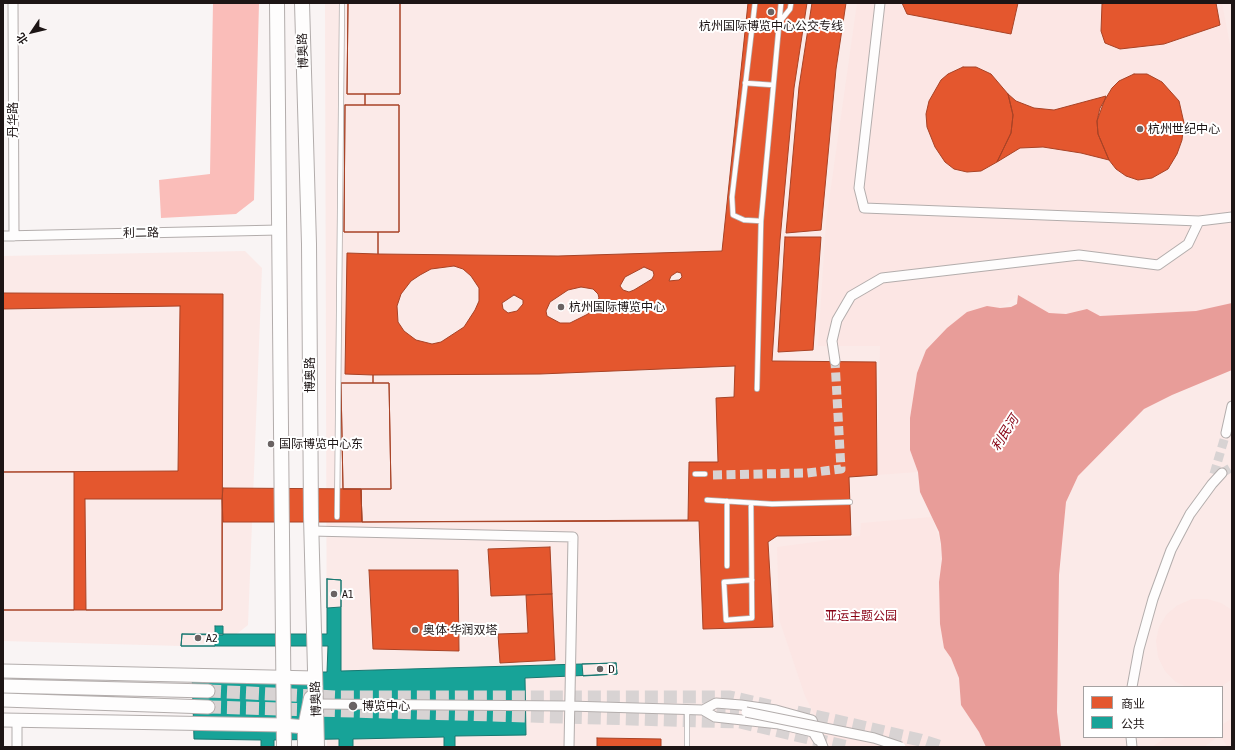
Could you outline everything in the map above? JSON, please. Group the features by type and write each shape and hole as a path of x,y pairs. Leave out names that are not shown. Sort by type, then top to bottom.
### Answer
{"main road":[{"name":"博奥路","path":"277,3 279,230 282,343 284,747"},
{"name":"博奥路","path":"302,3 309,244 311,531 317,704 311,728 317,747"},
{"path":"3,671 315,678 311,728 305,747"},
{"path":"3,686 208,691"},
{"path":"3,700 208,707"},
{"path":"3,720 284,725 311,728"}],"street":[{"name":"丹华路","path":"13,3 14,236"},
{"path":"880,3 858,188 864,208 1199,221 1232,217"},
{"path":"835,362 832,341 837,320 851,296 882,278 1079,255 1158,265 1188,244 1199,221"},
{"name":"利二路","path":"3,236 279,230"},
{"path":"1226,433 1232,406"},
{"path":"1132,686 1139,649 1153,599 1171,550 1190,514 1218,474"},
{"path":"311,531 574,537 569,747"},
{"path":"703,710 716,703 741,705 776,710 812,720 822,747"},
{"path":"317,704 569,706 703,710 715,717 779,724 813,732 822,747"},
{"path":"746,712 874,738 901,747"},
{"path":"17,721 17,747"}],"lane":[{"path":"336,517 342,3"},
{"path":"755,3 744,83 732,197 733,215 744,220 761,221"},
{"path":"757,389 761,221 781,3"},
{"path":"778,24 790,9 791,3"},
{"path":"744,83 773,85"},
{"path":"695,474 705,474"},
{"path":"707,500 751,503 850,502"},
{"path":"727,501 727,566"},
{"path":"751,503 752,580 752,618 726,620 724,582 752,580"},
{"path":"687,709 687,747"}],"shaded area":[{"path":"213,3 259,3 254,200 236,214 161,218 159,180 210,174"},
{"path":"325,3 1232,3 1232,747 327,747"},
{"path":"245,251 262,268 248,625 228,641 181,646 3,641 3,256"}],"green space":[{"name":"杭州世纪中心","path":"857,3 1222,3 1232,55 1232,275 1230,304 1196,311 1099,316 1087,309 1066,314 1049,313 1018,296 1000,308 987,306 910,450 918,472 877,475 880,346 818,346 826,222"},
{"name":"亚运主题公园","path":"932,517 941,544 942,559 939,582 940,624 944,648 951,658 959,678 961,705 979,732 986,747 831,747 805,696 779,619 777,547 860,536 861,523"},
{"path":"1192,599 1207,599 1221,603 1232,610 1232,679 1222,686 1185,686 1176,682 1165,671 1158,657 1156,641 1159,627 1167,614 1178,605"},
{"path":"1232,718 1232,747 1228,747 1222,738 1223,738 1223,724"},
{"path":"1166,738 1216,738 1204,747 1152,747"}],"water":[{"name":"利民河","path":"1018,295 1049,313 1066,314 1087,309 1100,316 1196,311 1232,303 1232,370 1172,395 1144,409 1078,476 1066,502 1059,575 1057,712 1061,747 986,747 979,732 961,705 959,678 951,658 944,648 940,624 939,582 942,559 939,532 920,492 918,472 910,450 910,418 917,373 926,350 947,328 967,312 987,306 1000,308 1011,307 1017,304"}],"building: 商业":[{"path":"348,3 400,3 400,94 347,94"},
{"name":"杭州国际博览中心","path":"348,3 807,3 794,88 780,240 772,361 876,362 877,475 849,477 851,535 777,536 768,542 773,627 703,629 699,521 362,522 361,489 343,489 341,383 373,383 373,375 345,374 347,253 378,254 378,232 344,232 345,105 365,105 365,94 347,94"},
{"path":"400,3 748,3 722,251 558,256 378,254 378,232 399,232 399,105 365,105 365,94 400,94"},
{"path":"812,3 846,3 836,69 821,230 786,233 799,87"},
{"path":"902,3 1018,3 1011,34 907,14"},
{"path":"1216,3 1220,25 1164,44 1120,49 1105,43 1101,31 1102,4"},
{"path":"963,67 976,67 991,74 1008,94 1013,115 1011,133 997,162 981,171 967,172 954,169 945,162 935,147 927,127 926,114 929,101 941,80 948,74"},
{"name":"杭州世纪中心","path":"1134,74 1147,74 1162,82 1179,101 1184,123 1182,140 1177,154 1168,169 1152,178 1138,180 1126,176 1116,169 1109,160 1098,134 1097,121 1100,108 1112,88 1119,81"},
{"path":"1008,94 1016,101 1034,108 1054,110 1106,96 1097,121 1098,134 1109,160 1081,153 1043,147 1020,148 997,162 1011,133 1013,115"},
{"path":"345,105 399,105 399,232 344,232"},
{"path":"785,237 821,237 813,350 778,352"},
{"path":"454,266 463,269 471,276 479,288 479,301 475,310 464,327 441,342 432,344 416,340 404,331 398,322 397,306 401,294 411,281 431,269"},
{"path":"644,267 653,271 654,275 652,279 629,292 623,290 620,286 625,277"},
{"path":"677,272 681,273 682,277 679,280 669,281 671,276"},
{"path":"581,287 593,289 598,294 599,298 588,314 570,323 560,323 547,316 546,311 550,302 568,290"},
{"path":"3,293 223,294 222,610 3,610"},
{"path":"514,295 523,300 523,304 517,311 508,313 503,309 502,303"},
{"path":"180,306 178,471 3,472 3,309"},
{"path":"735,366 734,397 716,398 718,462 689,462 688,520 362,522 361,489 391,489 389,383 373,383 373,375 540,374"},
{"path":"341,383 389,383 391,489 343,489"},
{"path":"3,472 74,472 74,610 3,610"},
{"path":"223,488 361,489 362,522 223,522"},
{"path":"85,499 222,499 222,610 86,610"},
{"path":"550,547 552,594 491,596 488,549"},
{"name":"奥体·华润双塔","path":"369,570 458,570 459,651 373,649"},
{"path":"552,594 555,660 500,663 498,634 528,633 526,595"},
{"path":"597,738 661,739 661,747 597,747"}],"building: 公共":[{"name":"博览中心","path":"327,579 341,580 341,671 616,663 617,674 525,678 526,735 455,736 455,747 444,747 444,737 353,739 353,747 339,747 339,739 274,740 274,747 261,747 261,740 194,739 192,672 327,672 328,646 181,646 182,634 327,634"},
{"name":"A1","path":"327,579 341,580 341,607 327,608"},
{"path":"215,626 223,626 223,635 215,635"},
{"name":"A2","path":"182,634 215,635 215,646 181,646"},
{"name":"D","path":"616,663 617,674 583,676 582,664"}],"tunnel":[{"path":"713,475 807,473 841,469 835,361"},
{"path":"1214,474 1226,433"},
{"path":"1222,473 1232,467"},
{"path":"208,691 336,697 730,697 770,706"},
{"path":"208,707 740,722 848,747"},
{"path":"703,710 746,712"},
{"path":"797,712 920,740 941,747"}],"place":[{"name":"杭州国际博览中心公交专线","path":"771,12"},
{"name":"杭州世纪中心","path":"1140,129"},
{"name":"杭州国际博览中心","path":"561,307"},
{"name":"国际博览中心东","path":"271,444"},
{"name":"A1","path":"334,594"},
{"name":"奥体·华润双塔","path":"415,630"},
{"name":"A2","path":"198,638"},
{"name":"D","path":"600,669"},
{"name":"博览中心","path":"353,706"}]}
